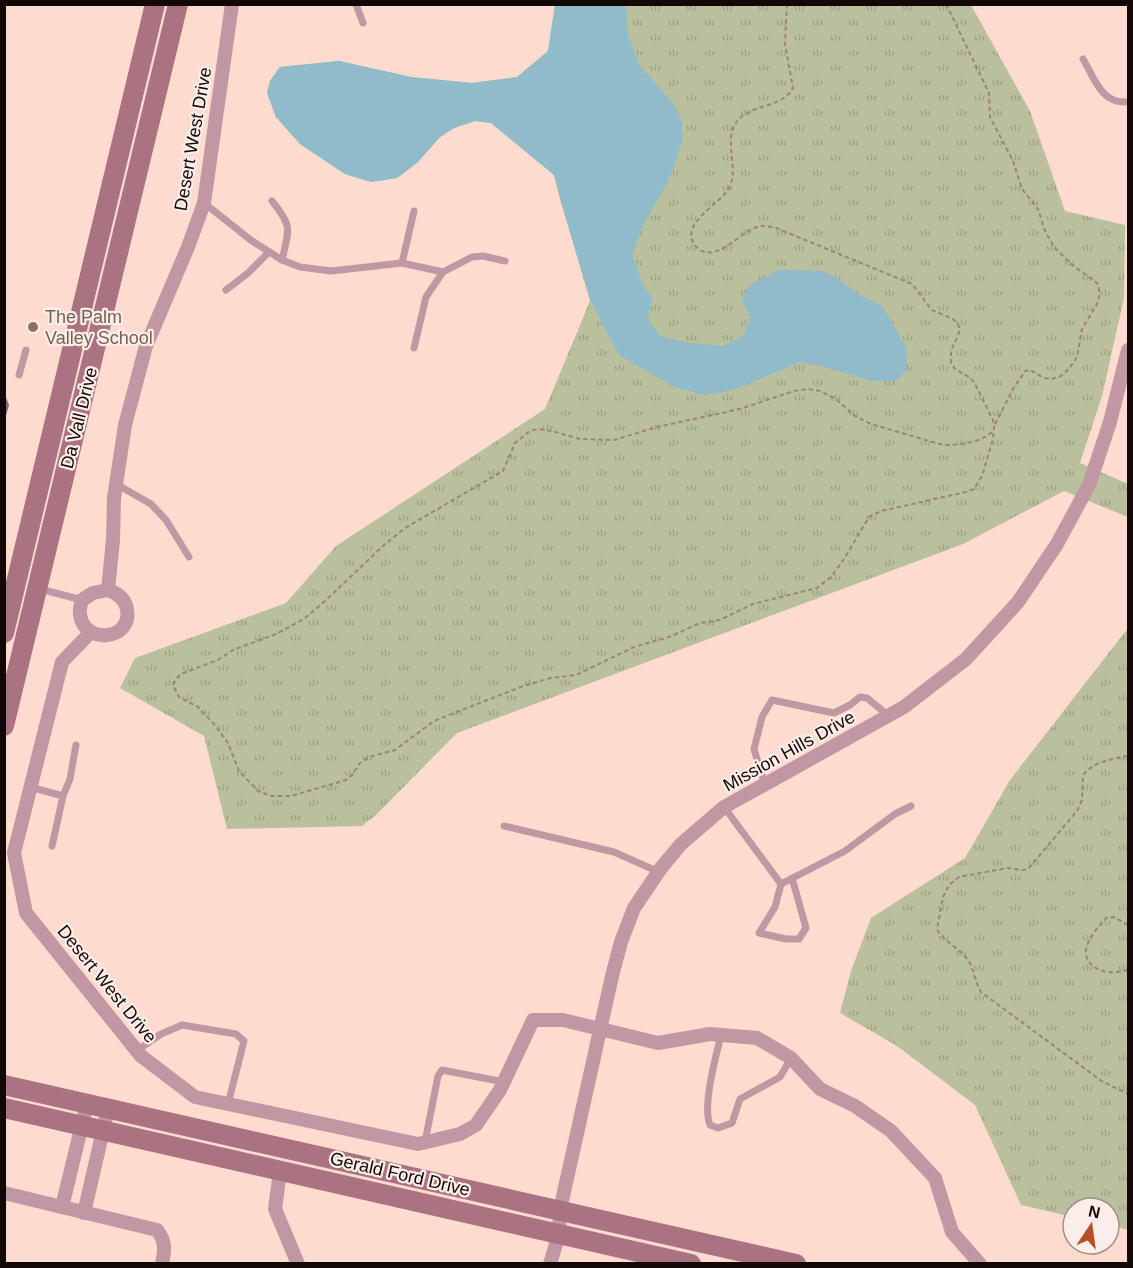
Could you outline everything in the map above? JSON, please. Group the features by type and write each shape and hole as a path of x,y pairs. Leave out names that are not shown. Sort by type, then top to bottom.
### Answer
{"main road":[{"name":"Da Vall Drive","path":"4,633 9,597 155,4"},
{"name":"Da Vall Drive","path":"4,726 178,4"},
{"name":"Gerald Ford Drive","path":"4,1085 796,1263"},
{"name":"Gerald Ford Drive","path":"4,1108 691,1263"}],"street":[{"name":"Desert West Drive","path":"108,590 116,484 125,425 146,346 204,203 235,5"},
{"name":"Mission Hills Drive","path":"550,1263 559,1234 560,1210 600,1030 621,942 634,908 681,844 724,807 904,707 966,658 1018,602 1057,544 1089,485 1110,422 1128,350"},
{"path":"108,590 121,597 125,604 127,618 124,626 113,635 98,636 85,627 80,614 82,600 93,593 108,590"},
{"name":"Desert West Drive","path":"91,632 62,662 14,853 26,913 136,1051 195,1097 418,1144 460,1134 476,1125 504,1082 533,1020 563,1020 600,1030"},
{"path":"600,1030 658,1043 710,1034 757,1038 791,1058 820,1089 855,1106 891,1131 935,1178 952,1232 980,1263"},
{"path":"62,1207 87,1104"},
{"path":"84,1213 108,1108"},
{"path":"280,1171 275,1209 298,1263"},
{"path":"4,1193 157,1230 164,1239 162,1263"}],"lane":[{"path":"356,4 363,22"},
{"path":"1083,59 1106,97 1113,101 1128,102"},
{"path":"272,201 288,224 282,260"},
{"path":"204,203 269,252 300,267 332,271 402,263 443,272"},
{"path":"402,263 414,212"},
{"path":"226,290 248,273 269,252"},
{"path":"414,348 426,297 443,272 472,256 505,261"},
{"path":"20,375 26,350"},
{"path":"116,484 151,504 166,520 189,557"},
{"path":"37,589 82,600"},
{"path":"765,785 754,749 762,717 772,700 834,713 860,697 867,698 889,716"},
{"path":"52,846 63,796 70,779 76,745"},
{"path":"30,787 63,796"},
{"path":"792,878 807,928 799,939 786,939 759,933 775,907 781,884 792,878 845,851 895,814 911,806"},
{"path":"724,807 781,884"},
{"path":"504,826 614,852 659,872"},
{"path":"136,1051 161,1034 182,1025 236,1034 244,1041 228,1104"},
{"path":"721,1035 706,1117 710,1125 718,1128 732,1123 740,1099 780,1077 791,1058"},
{"path":"425,1142 438,1076 442,1070 504,1082"}],"path":[{"path":"787,4 785,44 793,88 789,94 744,114 738,120 731,143 733,178 731,185 696,222 692,230 695,246 702,252 712,252 761,226 776,228 912,284 932,310 953,319 958,324 960,330 950,356 951,363 955,369 974,382 994,426"},
{"path":"946,4 989,93 990,117 1013,161 1022,189 1038,209 1045,231 1054,247 1071,264 1097,283 1100,293 1097,304 1082,329 1077,357 1069,369 1061,376 1052,379 1044,378 1030,370 1025,371 1013,389 994,426 993,440 982,476 975,489 881,511 869,517 831,577 817,588 753,604 720,620 700,623 669,637 634,647 576,675 551,678 523,686 434,721 395,750 369,757 360,763 352,776 346,780 291,796 271,796 258,791 239,771 228,743 214,724 198,707 183,700 175,691 176,679 181,674 218,660 233,650 276,634 304,619 405,528 503,471 515,443 530,431 538,429 552,431 580,440 614,440 657,427 740,409 808,388 836,399 855,416 871,424 943,445 975,441 986,438 992,432"},
{"path":"4,246 4,278"},
{"path":"1128,756 1104,760 1090,767 1083,775 1082,800 1077,812 1028,868 1023,870 1007,867 967,874 949,885 943,897 937,929 969,962 976,985 981,992 1103,1082 1128,1094"},
{"path":"1128,925 1114,917 1106,918 1089,940 1085,950 1088,963 1094,968 1110,973 1128,970"}],"green space":[{"path":"555,5 971,5 1030,111 1065,211 1125,225 1124,298 1102,396 1080,463 1128,484 1128,517 1064,491 963,544 457,733 376,815 362,826 227,829 204,736 120,688 135,658 286,603 336,546 545,409 590,301 554,175 491,123 475,121 454,128 440,137 418,162 397,178 371,182 345,174 300,144 276,117 267,93 270,81 280,67 339,61 411,77 472,83 517,77 548,51"},
{"path":"1128,628 1128,1230 1121,1228 1121,1196 1061,1196 1061,1214 1021,1205 975,1105 897,1046 840,1013 851,971 871,918 965,858 1010,780"}],"water":[{"path":"555,5 626,5 628,35 640,66 673,103 682,121 682,142 667,183 642,227 632,255 642,283 652,298 648,319 660,336 689,343 723,346 744,335 750,318 742,299 750,285 778,270 823,271 840,280 859,295 882,306 906,347 907,369 896,381 872,381 801,362 733,390 705,395 674,387 619,355 591,301 554,175 491,123 475,121 454,128 440,137 418,162 397,178 371,182 345,174 300,144 276,117 267,93 270,81 280,67 339,61 411,77 472,83 517,77 548,51"}],"place":[{"name":"The Palm Valley School","path":"33,327"}]}
